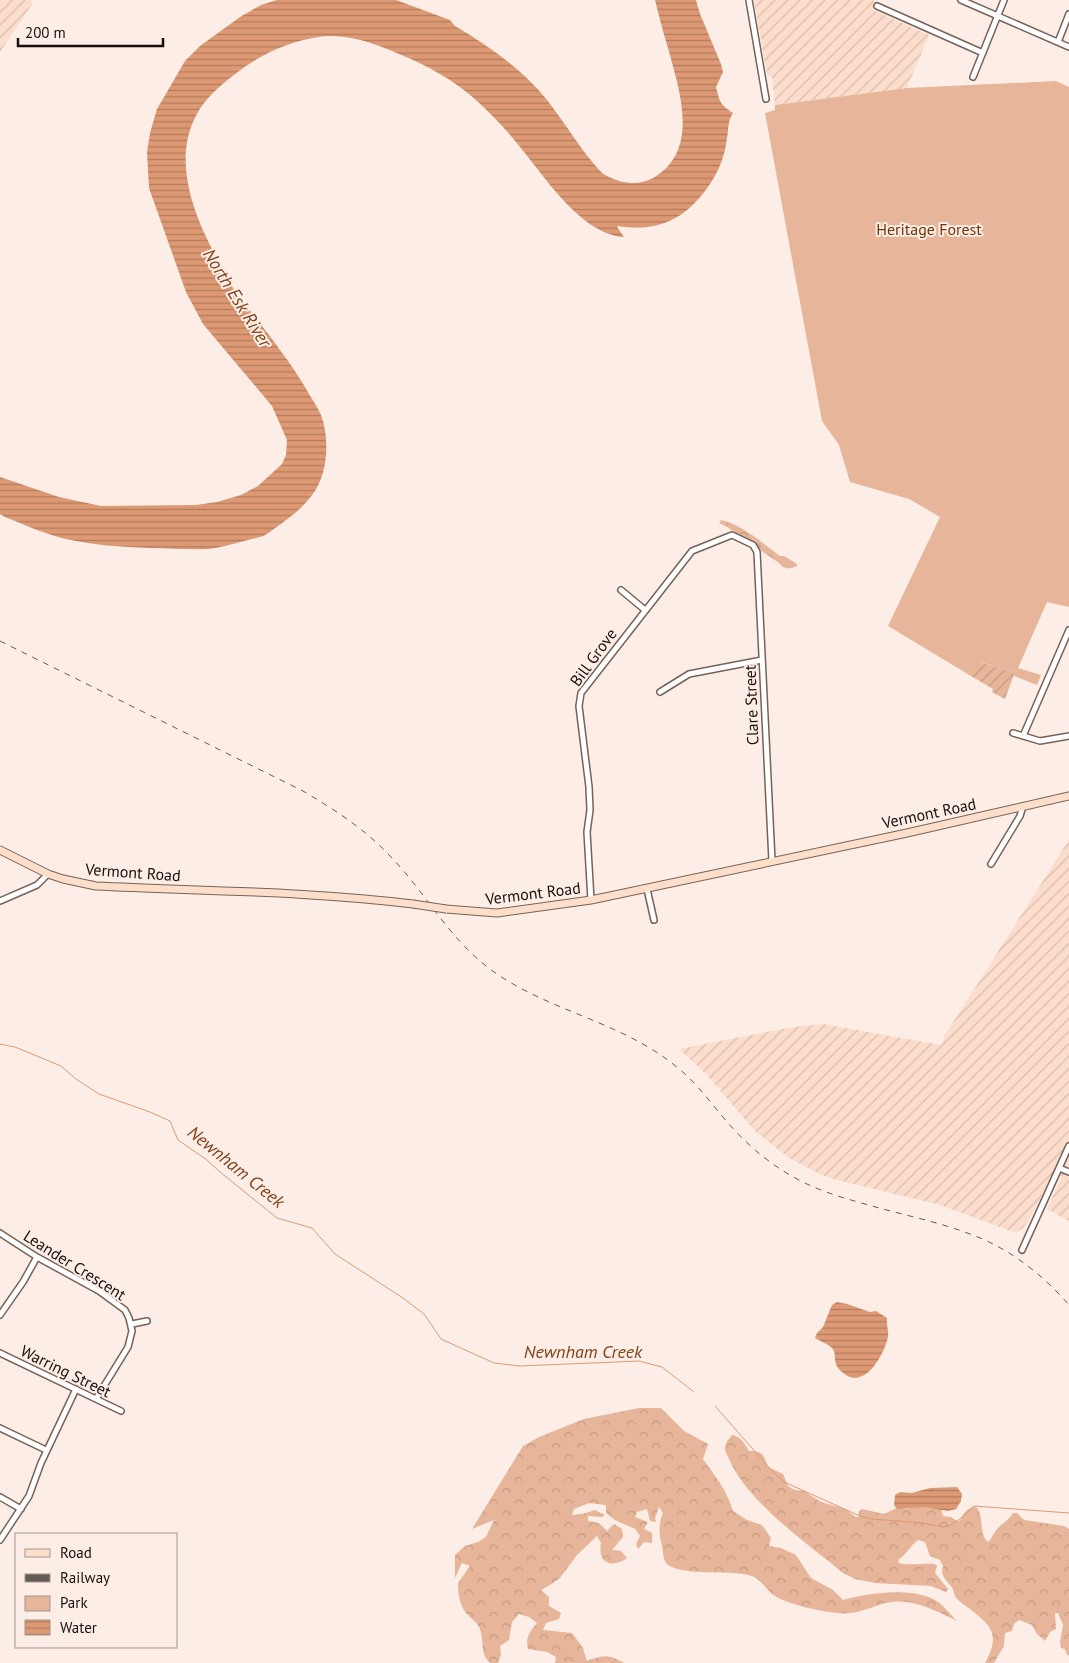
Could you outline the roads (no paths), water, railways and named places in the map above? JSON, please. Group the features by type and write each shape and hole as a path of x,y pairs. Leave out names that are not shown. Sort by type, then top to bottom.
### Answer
{"street":[{"path":"748,0 766,98"},
{"path":"961,0 1069,47"},
{"path":"973,77 1004,0"},
{"path":"877,6 983,53"},
{"path":"1058,42 1069,14"},
{"name":"Bill Grove","path":"591,900 587,832 590,810 589,793 579,699 585,686 689,555 697,548 732,535 756,548"},
{"name":"Clare Street","path":"756,548 772,861"},
{"path":"621,590 645,610"},
{"path":"1023,736 1069,630"},
{"path":"660,692 689,674 762,660"},
{"path":"1013,733 1044,742 1069,736"},
{"name":"Vermont Road","path":"0,850 48,874 96,886 372,899 446,909 497,913 591,900 647,889 1069,796"},
{"path":"990,864 1020,816 1023,806"},
{"path":"0,901 37,885 48,874"},
{"path":"647,889 654,920"},
{"path":"1022,1250 1069,1146"},
{"path":"1062,1161 1069,1163"},
{"path":"1059,1168 1069,1172"},
{"name":"Leander Crescent","path":"0,1233 36,1256 85,1282 125,1310 132,1324 128,1347 96,1399"},
{"path":"0,1315 22,1282 36,1256"},
{"name":"Leander Crescent","path":"132,1324 147,1321"},
{"name":"Warring Street","path":"0,1353 121,1411"},
{"path":"0,1540 29,1496 46,1450 76,1389"},
{"path":"0,1428 46,1450"},
{"path":"0,1497 21,1509"}],"water":[{"name":"North Esk River","path":"277,0 396,0 450,20 455,26 504,59 527,78 547,100 587,156 602,173 614,179 634,183 653,178 668,166 677,152 682,136 681,100 655,0 696,0 723,72 716,87 719,97 721,103 733,113 729,122 721,162 716,175 705,191 687,210 677,217 667,222 644,227 618,226 624,237 608,234 579,216 553,188 510,135 476,100 429,68 380,46 339,36 303,40 276,49 228,79 201,108 191,128 186,150 186,172 198,217 229,281 288,361 321,415 326,435 326,456 317,487 299,509 266,535 207,549 139,548 86,543 50,535 5,517 0,514 0,477 59,497 101,506 196,505 217,502 241,495 258,486 282,464 286,455 287,440 272,406 203,324 186,292 149,188 147,152 157,109 185,61 200,46 240,17 261,5"},
{"path":"837,1302 870,1312 876,1311 887,1318 888,1337 882,1353 872,1369 858,1378 850,1377 842,1372 837,1365 832,1348 815,1338 823,1327 832,1305"},
{"path":"957,1487 962,1494 961,1501 956,1509 948,1511 924,1507 897,1509 894,1505 895,1495 900,1492 912,1493 930,1488"}],"waterway":[{"name":"Newnham Creek","path":"0,1044 15,1047 61,1066 76,1079 99,1094 170,1121 178,1140 207,1160 277,1218 312,1228 335,1254 403,1298 424,1314 441,1339 494,1363 520,1366 639,1361 662,1367 694,1392"},
{"name":"Newnham Creek","path":"715,1406 784,1482 860,1516 942,1527 949,1526 960,1519 974,1506 1069,1513"}],"railway":[{"path":"0,641 303,791 338,813 370,837 390,856 451,931 478,959 494,972 516,986 611,1028 657,1052 692,1081 746,1142 785,1172 807,1184 834,1195 948,1226 984,1240 1024,1263 1048,1283 1069,1305"}],"park label":[{"name":"Heritage Forest","path":"929,229"}]}
